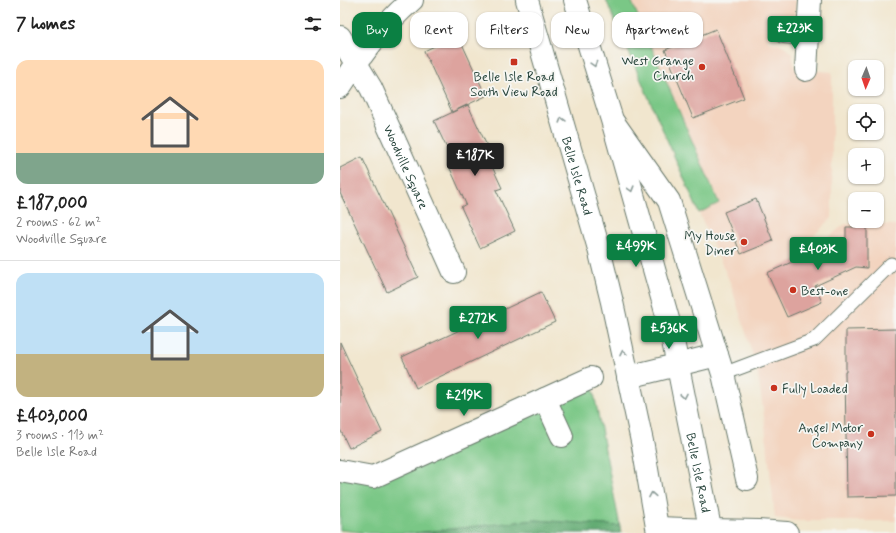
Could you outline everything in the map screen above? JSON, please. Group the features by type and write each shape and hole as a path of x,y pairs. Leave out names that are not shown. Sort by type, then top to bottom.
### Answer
{"main road":[{"path":"340,87 377,35 412,0"},
{"name":"Belle Isle Road","path":"527,0 599,250 612,302 643,446 658,531"},
{"name":"Belle Isle Road","path":"574,0 612,120 670,326 711,531"},
{"path":"806,70 810,0"},
{"path":"784,32 808,34"},
{"name":"Woodville Square","path":"340,37 371,88 454,272"},
{"name":"Belle Isle Road","path":"612,120 669,201 720,365 747,479"},
{"path":"628,377 678,365 720,365"},
{"path":"340,471 373,477 591,378"},
{"path":"546,399 562,436"},
{"path":"658,531 758,531 787,533"}],"lane":[{"path":"720,365 814,340 891,264"}],"shaded area":[{"path":"631,0 796,0 794,17 768,20 768,42 780,44 787,48 792,54 795,69 832,72 832,218 804,245 809,253 845,224 848,224 848,228 884,228 884,225 896,225 896,521 800,521 775,518 764,416 757,368 730,282 699,213 719,203 652,48 703,48 703,12 636,12"}],"green space":[{"path":"606,0 631,0 636,12 612,12 612,14"},
{"path":"627,48 652,48 719,203 699,213"},
{"path":"591,378 620,526 535,520 415,533 368,533 340,530 340,471 373,477"},
{"path":"535,520 620,526 621,533 415,533"}],"building":[{"name":"West Grange Church","path":"716,29 744,98 693,118 665,50 670,48 703,48 703,34"},
{"path":"430,48 464,48 486,96 452,112 424,51"},
{"path":"468,105 487,146 483,147 502,188 496,190 515,231 480,248 461,207 466,204 448,164 453,161 434,121"},
{"path":"362,157 418,277 387,292 340,193 340,168"},
{"path":"756,199 773,241 741,254 724,212"},
{"path":"846,227 867,228 867,268 856,267 815,286 822,302 787,317 767,273 846,238"},
{"path":"541,292 555,322 416,388 402,357"},
{"name":"Angel Motor Company","path":"896,329 896,496 847,497 845,372 846,330"},
{"path":"340,342 382,432 349,448 340,429"}],"place":[{"name":"Belle Isle Road South View Road","path":"514,62"},
{"name":"West Grange Church","path":"702,67"},
{"name":"My House Diner","path":"744,242"},
{"name":"Best-one","path":"793,290"},
{"name":"Fully Loaded","path":"774,388"},
{"name":"Angel Motor Company","path":"871,434"}]}
